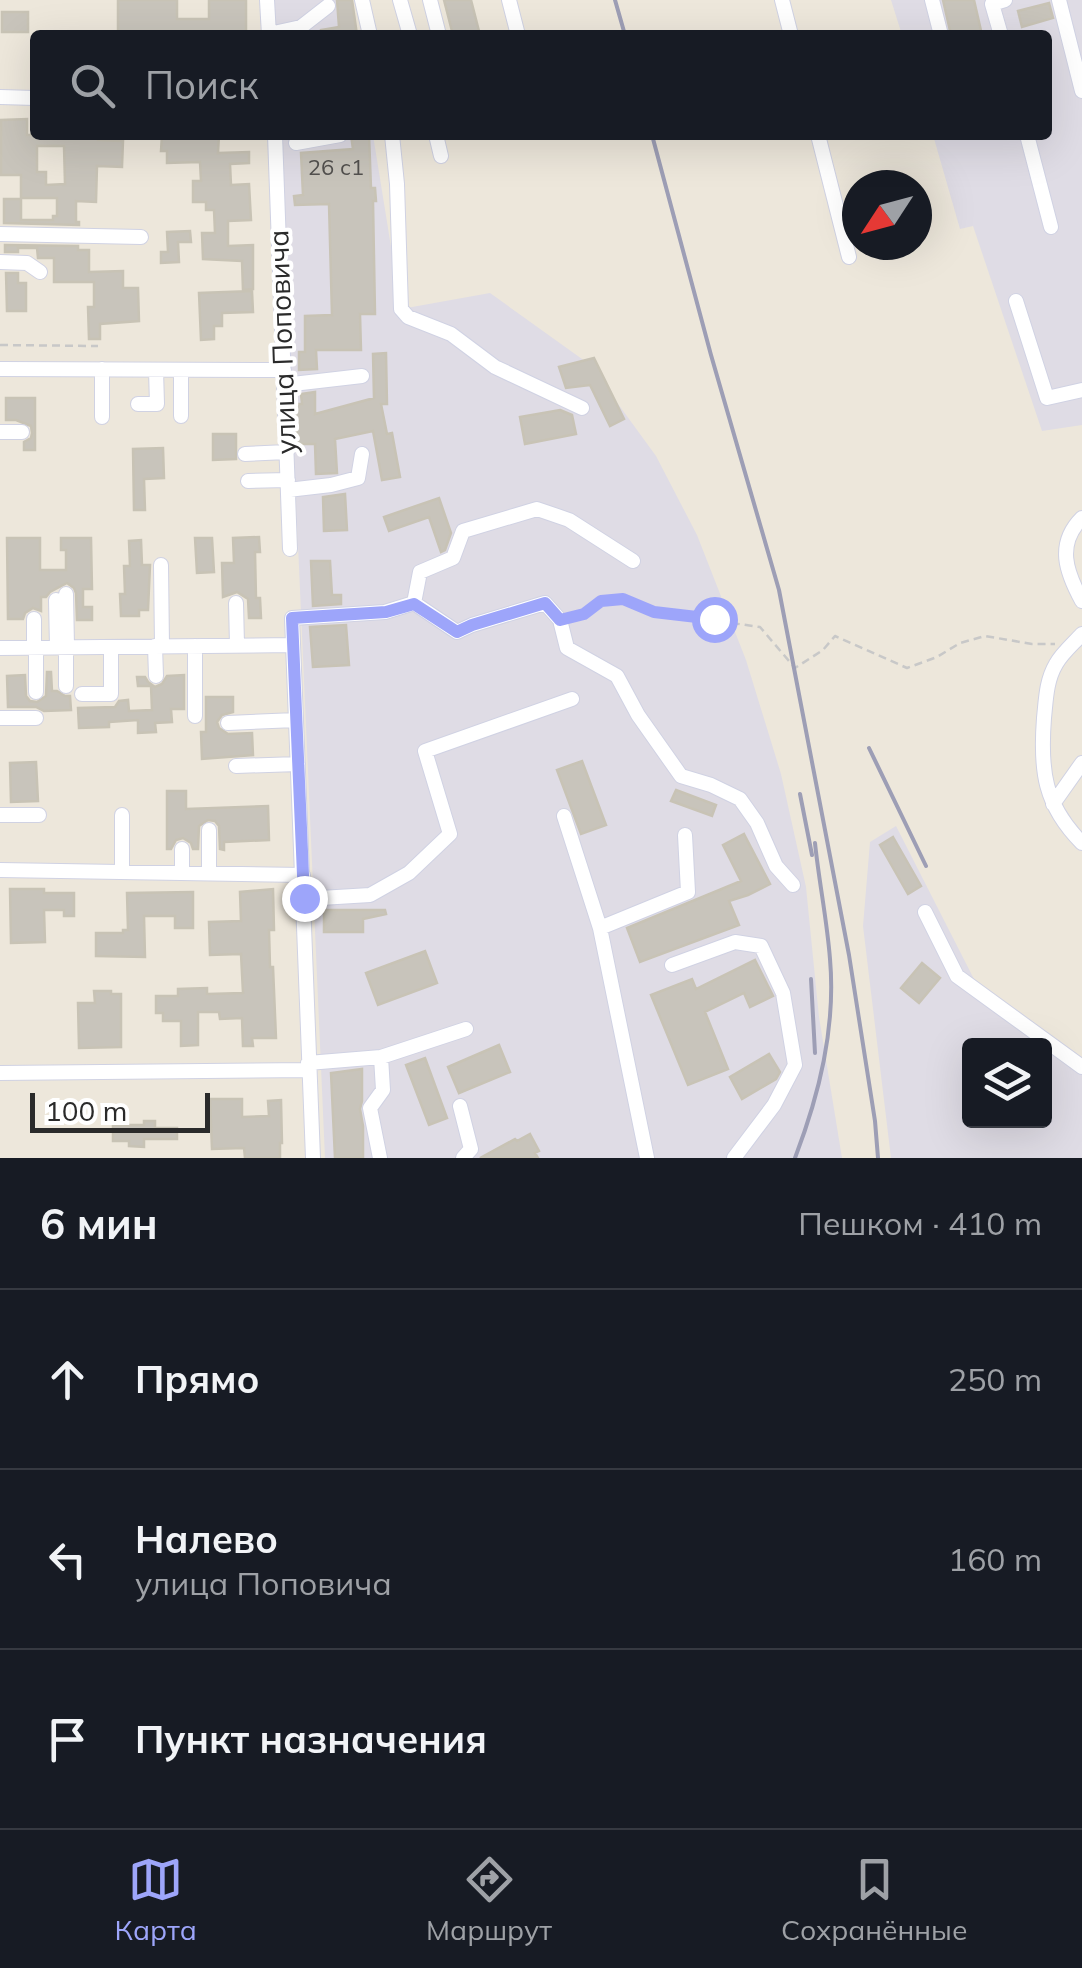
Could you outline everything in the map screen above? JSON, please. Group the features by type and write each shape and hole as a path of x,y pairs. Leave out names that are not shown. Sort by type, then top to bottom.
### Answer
{"street":[{"path":"267,0 269,30"},
{"path":"362,0 369,30"},
{"path":"400,0 409,30"},
{"path":"430,0 438,30"},
{"path":"508,0 517,30"},
{"path":"782,0 790,30"},
{"path":"932,0 940,30"},
{"path":"1059,0 1082,91"},
{"path":"996,1 1000,30"},
{"path":"287,30 301,27 328,6"},
{"path":"0,97 30,98"},
{"name":"улица Поповича","path":"274,140 290,549"},
{"path":"296,144 316,140"},
{"path":"392,140 401,309 408,318 451,334 494,367 582,408"},
{"path":"437,140 441,156"},
{"path":"819,140 842,229"},
{"path":"1028,140 1051,227"},
{"path":"0,234 141,236"},
{"path":"0,262 27,263 40,272"},
{"path":"1016,301 1047,398 1082,390"},
{"path":"0,369 362,376"},
{"path":"102,370 102,417"},
{"path":"138,404 157,404 156,370"},
{"path":"181,370 181,416"},
{"path":"0,432 22,432"},
{"path":"245,454 286,452"},
{"path":"248,481 331,485 358,478 362,454"},
{"path":"414,604 420,572 453,558 463,531 536,509 569,520 633,561"},
{"path":"1082,518 1067,541 1066,564 1082,601"},
{"path":"156,676 161,565"},
{"path":"61,596 66,686"},
{"path":"236,603 237,646"},
{"path":"313,1158 292,618 386,612 414,604 457,632 545,603 560,620 567,648 617,676 638,715 681,776 711,784 740,799 757,823 776,866 793,885"},
{"path":"34,619 36,692"},
{"path":"1078,639 1056,663 1047,687 1042,748 1053,804 1064,825 1082,842"},
{"path":"0,648 293,645"},
{"path":"82,694 111,694 110,646"},
{"path":"195,646 196,716"},
{"path":"304,898 370,895 409,873 450,834 426,750 572,699"},
{"path":"0,718 36,718"},
{"path":"228,723 296,720"},
{"path":"1053,804 1082,763"},
{"path":"236,766 298,764"},
{"path":"0,814 39,814"},
{"path":"122,814 122,872"},
{"path":"564,816 600,928 647,1158"},
{"path":"209,830 209,872"},
{"path":"600,928 688,892 685,835"},
{"path":"182,850 182,872"},
{"path":"0,870 303,875"},
{"path":"925,912 957,976 1082,1067"},
{"path":"672,966 735,942 761,946 782,993 795,1066 774,1104 734,1158"},
{"path":"0,1072 309,1067 381,1057 466,1029"},
{"path":"380,1158 370,1108 383,1090 381,1057"},
{"path":"460,1106 471,1149 463,1158"}],"path":[{"path":"0,345 98,346"},
{"path":"560,620 584,614 601,601 623,599 654,612 760,626 795,668 823,650 836,636 907,668 960,643 985,636 1032,644 1078,639"}],"shaded area":[{"path":"273,0 350,0 355,30 275,30"},
{"path":"891,0 1082,0 1082,425 1042,431 973,226 960,229 934,140 1052,140 1052,30 900,30"},
{"path":"280,140 374,140 401,309 490,293 589,364 656,456 697,535 746,660 781,774 806,887 819,1017 842,1158 325,1158"},
{"path":"896,826 977,985 1051,1038 962,1038 962,1128 1052,1128 1052,1039 1082,1060 1082,1158 891,1158 863,926 870,842"}],"building":[{"path":"118,0 177,0 177,19 209,19 209,0 246,0 246,30 118,30"},
{"path":"337,0 352,0 356,30 321,30 339,27"},
{"path":"444,0 471,0 479,30 452,30"},
{"path":"943,0 974,0 981,30 950,30"},
{"path":"1049,3 1053,18 1022,27 1018,11"},
{"path":"2,12 28,12 28,32 2,32"},
{"path":"27,119 30,140 123,141 122,167 97,166 96,202 76,201 79,225 4,223 4,199 21,199 21,220 53,220 57,216 57,198 21,198 21,175 1,175 1,120","holes":["37,146 64,146 65,184 46,185 46,172 37,172"]},
{"path":"162,140 219,140 218,153 249,152 249,163 230,164 231,185 249,184 251,220 228,221 228,246 253,245 253,289 243,290 242,261 203,259 202,233 215,233 214,210 206,210 206,202 193,202 193,181 201,181 200,162 167,163 167,151 161,151"},
{"path":"352,140 369,140 371,188 375,188 376,201 375,314 360,314 361,350 316,350 317,369 299,370 299,352 305,352 305,316 332,315 329,204 295,205 294,196 303,195 301,153 353,149"},
{"path":"190,231 191,242 178,242 179,262 161,263 161,252 168,252 167,232"},
{"path":"5,245 78,246 78,250 89,250 89,272 123,271 123,288 138,288 139,321 100,324 100,339 89,339 88,307 94,307 94,282 54,282 54,258 38,258 37,248 5,252"},
{"path":"6,273 18,273 18,283 26,283 26,311 7,311"},
{"path":"252,291 253,312 222,313 222,326 214,326 214,339 201,340 199,293"},
{"path":"386,353 387,404 381,404 387,434 392,433 400,477 382,480 373,431 335,439 337,473 316,474 315,444 297,444 295,404 302,404 301,394 315,392 315,414 374,398 373,354"},
{"path":"594,358 624,419 610,426 590,385 566,388 559,367"},
{"path":"6,398 35,398 35,450 24,450 24,442 31,438 31,426 6,420"},
{"path":"560,410 572,415 576,434 525,444 520,417"},
{"path":"213,434 236,434 236,459 213,460"},
{"path":"163,448 164,478 144,479 145,510 134,510 133,449"},
{"path":"345,494 347,530 324,531 323,497"},
{"path":"439,498 451,533 445,550 441,552 429,517 389,531 384,517"},
{"path":"259,537 260,552 255,552 256,598 260,598 261,618 249,618 248,599 237,592 223,597 222,563 234,563 233,538"},
{"path":"7,538 40,538 40,570 66,570 66,550 61,550 61,538 91,538 92,589 83,589 83,607 92,607 92,620 77,620 76,593 67,583 41,597 41,611 33,608 23,619 8,619"},
{"path":"195,538 212,538 214,572 197,573"},
{"path":"141,540 142,565 150,565 148,610 139,610 139,616 121,616 124,566 130,566 129,541"},
{"path":"311,561 330,561 332,595 341,595 341,604 313,606"},
{"path":"346,625 349,665 313,667 310,627"},
{"path":"47,672 51,672 52,691 70,696 71,710 8,707 7,676 25,675 26,696 37,702 46,696"},
{"path":"184,675 184,709 171,709 172,722 155,723 156,732 138,733 138,720 109,722 109,727 79,728 78,708 115,707 119,701 128,700 129,711 152,710 151,686 138,686 137,677 145,677 155,687 167,676"},
{"path":"206,697 233,697 233,712 222,715 217,722 219,728 228,734 252,733 253,755 202,759"},
{"path":"582,761 606,825 581,834 557,770"},
{"path":"36,762 38,801 11,802 10,763"},
{"path":"676,790 716,805 712,816 671,801"},
{"path":"167,791 186,791 186,809 268,806 269,840 224,842 224,850 220,849 219,826 208,820 199,826 198,849 183,838 167,849"},
{"path":"744,834 770,884 729,901 739,925 640,962 627,928 741,881 723,845"},
{"path":"893,837 921,886 908,894 880,845"},
{"path":"10,889 74,893 74,916 64,916 64,910 44,910 45,942 11,943"},
{"path":"273,889 274,930 269,930 276,1038 252,1038 253,1046 243,1046 242,1018 220,1019 219,1012 198,1012 198,1045 181,1046 181,1021 163,1021 163,1013 156,1013 156,996 178,996 178,989 207,988 207,994 243,993 241,954 210,955 209,922 241,921 240,892"},
{"path":"193,892 193,928 175,928 175,916 144,916 145,957 96,956 96,933 128,930 127,893"},
{"path":"324,910 385,910 386,914 363,919 363,932 324,932"},
{"path":"425,951 437,983 378,1005 366,973"},
{"path":"755,960 773,996 750,1007 744,993 705,1012 728,1069 688,1085 651,995 692,979 696,989"},
{"path":"922,963 940,978 919,1003 901,988"},
{"path":"94,991 121,994 121,1047 79,1048 78,1003 95,1003"},
{"path":"499,1045 510,1072 459,1093 448,1067"},
{"path":"769,1054 780,1072 776,1079 742,1099 730,1077"},
{"path":"425,1058 447,1118 429,1125 406,1065"},
{"path":"362,1069 363,1158 335,1158 331,1073"},
{"path":"210,1099 242,1099 242,1117 269,1116 268,1101 281,1100 280,1158 245,1158 244,1148 212,1149"},
{"path":"144,1121 155,1121 155,1128 177,1128 177,1139 144,1139 144,1147 129,1146 129,1141 113,1141 113,1125 144,1125"},
{"path":"530,1134 539,1151 535,1153 538,1158 480,1158 515,1139"}],"railway":[{"path":"615,0 624,30"},
{"path":"653,140 779,590 849,955 878,1158"},
{"path":"869,748 926,866"},
{"path":"800,794 812,855"},
{"path":"795,1158 818,1086 830,1010 829,944 815,843"},
{"path":"811,979 815,1053"}],"route":[{"path":"304,898 292,618 386,612 414,604 457,632 545,603 560,620 584,614 601,601 623,599 654,612 714,619"}]}
